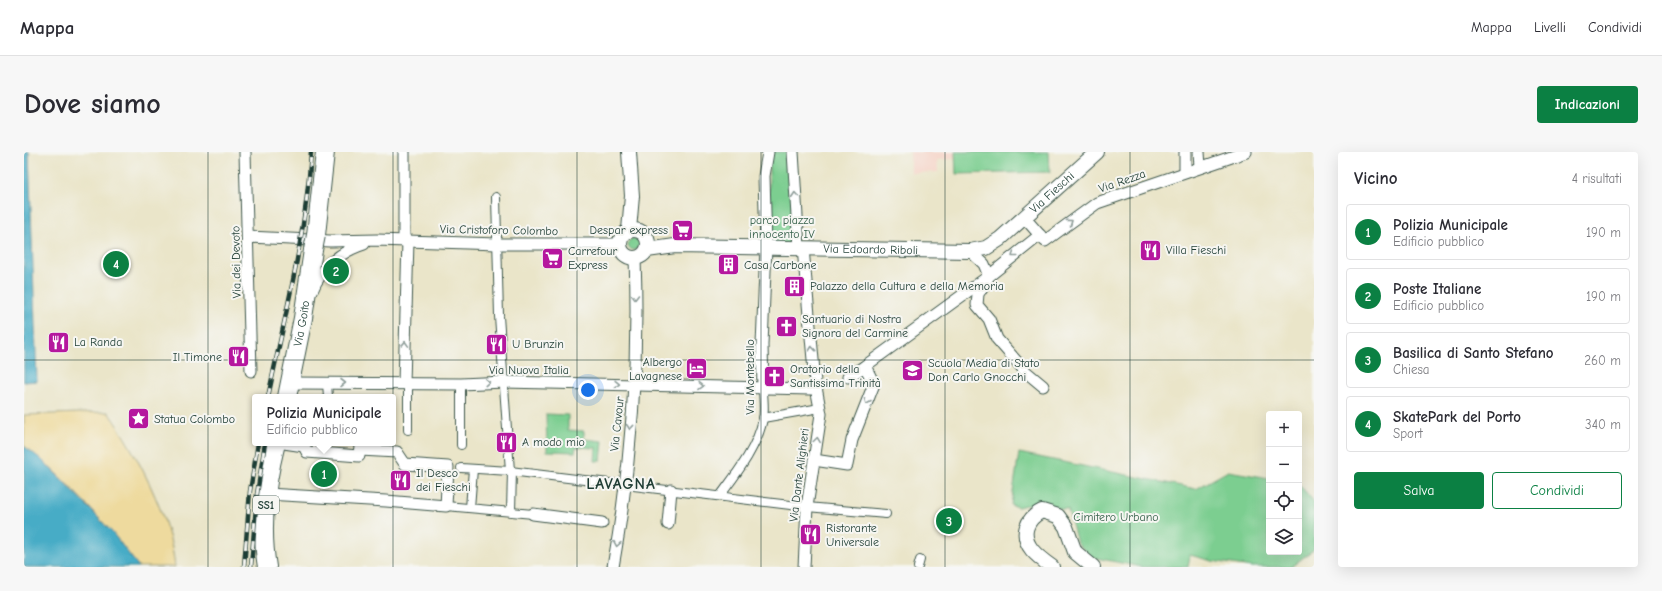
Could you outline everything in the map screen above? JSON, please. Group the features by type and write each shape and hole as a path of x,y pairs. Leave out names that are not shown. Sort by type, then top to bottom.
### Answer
{"main road":[{"name":"Via Goito","path":"288,390 302,318 314,242 325,152"},
{"name":"SS1","path":"267,567 265,555 265,522 269,471 275,446"}],"street":[{"name":"Via dei Devoto","path":"245,152 252,372"},
{"path":"404,152 406,241 406,383 408,430"},
{"path":"629,152 632,196 629,230"},
{"name":"Via Montebello","path":"720,496 740,468 757,438 763,418 762,345 766,247 764,176 768,152"},
{"name":"Via Dante Alighieri","path":"793,152 801,248 816,388 821,414 807,507 804,567"},
{"name":"Via Fieschi","path":"970,251 986,248 1000,239 1097,152"},
{"path":"1184,152 1185,172"},
{"path":"1199,152 1200,167"},
{"name":"Via Rezza","path":"1040,235 1045,241 1097,203 1246,152"},
{"path":"632,196 636,202 646,241 640,257 635,258 624,254 620,244 624,234 629,230 635,229 646,241"},
{"path":"496,197 499,316 511,471 511,511"},
{"path":"848,377 866,366 989,276 1040,235 1024,217"},
{"name":"Via Cristoforo Colombo","path":"314,242 366,236 377,240"},
{"name":"Via Cristoforo Colombo","path":"248,237 330,241 377,240 497,244 620,244"},
{"name":"Via Cristoforo Colombo","path":"302,318 316,281 331,262 352,248 377,240"},
{"name":"Via Edoardo Riboli","path":"646,241 675,246 970,251"},
{"path":"970,251 984,264 989,276"},
{"name":"Via Cavour","path":"613,567 625,484 634,385 635,258"},
{"path":"989,276 978,294 977,305 989,319 997,339 1025,371 1043,386"},
{"path":"814,460 847,466 852,440 874,384 866,366"},
{"name":"Via Nuova Italia","path":"288,390 327,383 461,384 504,382 816,388"},
{"path":"327,383 328,394"},
{"path":"461,384 461,445"},
{"path":"763,418 820,408"},
{"path":"306,446 307,452 352,456 359,456 359,447 397,452 405,464 448,467 446,506"},
{"path":"461,468 511,471 807,507 886,514"},
{"path":"470,508 473,469"},
{"path":"668,524 671,490"},
{"path":"267,494 386,501 511,511 602,523"},
{"path":"1052,567 1032,550 1026,538 1025,528 1035,515 1042,511 1058,516 1066,527 1075,552 1093,567"}],"shaded area":[{"path":"910,152 955,152 955,159 937,160 938,172 911,173"}],"green space":[{"name":"parco piazza innocento IV","path":"769,152 791,152 796,245 769,245"},
{"path":"955,152 1049,152 1050,172 956,174"},
{"path":"632,238 636,238 640,244 636,250 632,250 628,246 628,242"},
{"path":"546,414 568,415 568,430 584,431 584,439 603,441 601,461 595,461 596,448 576,447 575,452 547,451"},
{"name":"Cimitero Urbano","path":"1019,453 1196,489 1228,471 1266,477 1266,555 1302,555 1302,488 1314,502 1314,549 1291,567 1252,567 1212,561 1190,555 1188,567 1142,567 1091,557 1077,543 1068,510 1026,505 1018,507 1011,505"}],"sand":[{"path":"108,412 141,466 150,486 166,527 172,547 175,567 139,567 71,487 24,446 24,415"}],"water":[{"path":"24,152 29,152 37,381 24,382"},
{"path":"24,446 41,459 112,532 139,567 24,567"}],"railway":[{"path":"269,394 300,245 305,214 311,152"},
{"path":"244,567 250,491 258,446"},
{"path":"251,567 257,494 265,446"}],"place":[{"name":"Despar express","path":"683,230"},
{"name":"Villa Fieschi","path":"1150,250"},
{"name":"Carrefour Express","path":"553,258"},
{"name":"SkatePark del Porto","path":"116,264"},
{"name":"Casa Carbone","path":"729,265"},
{"name":"Poste Italiane","path":"336,271"},
{"name":"Palazzo della Cultura e della Memoria","path":"794,286"},
{"name":"Santuario di Nostra Signora del Carmine","path":"786,326"},
{"name":"La Randa","path":"59,342"},
{"name":"U Brunzin","path":"496,344"},
{"name":"Il Timone","path":"238,357"},
{"name":"Albergo Lavagnese","path":"697,369"},
{"name":"Scuola Media di Stato Don Carlo Gnocchi","path":"912,370"},
{"name":"Oratorio della Santissima Trinità","path":"774,376"},
{"name":"Statua Colombo","path":"138,419"},
{"name":"A modo mio","path":"506,442"},
{"name":"Polizia Municipale","path":"324,474"},
{"name":"Il Desco dei Fieschi","path":"400,480"},
{"name":"Basilica di Santo Stefano","path":"949,521"},
{"name":"Ristorante Universale","path":"811,535"}],"district":[{"name":"LAVAGNA","path":"621,483"}]}
